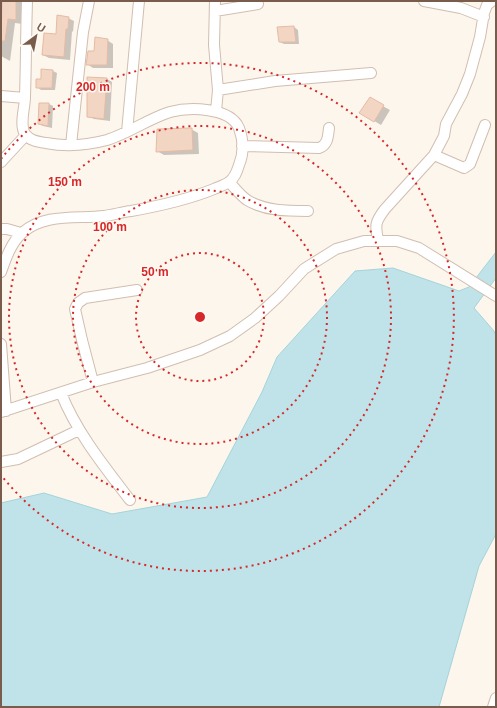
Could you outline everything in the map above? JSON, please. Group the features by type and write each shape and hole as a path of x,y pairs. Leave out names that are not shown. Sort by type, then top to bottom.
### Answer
{"street":[{"path":"1,272 12,245 22,233 39,223 56,218 104,216 145,208 204,193 229,182 235,176 241,160 242,135 237,124 229,116 216,111 188,110 170,112 128,132 102,141 71,145 48,144 32,140 26,135 23,128 27,1"},
{"path":"71,145 81,47 89,1"},
{"path":"128,132 139,1"},
{"path":"424,1 461,8 484,17"},
{"path":"378,240 375,226 378,218 434,155 444,136 446,124 462,94 470,74 487,5 492,1"},
{"path":"216,111 218,90 214,45 215,6 258,4"},
{"path":"218,90 275,81 371,72"},
{"path":"1,96 25,98"},
{"path":"434,155 464,168 466,167 470,164 485,125"},
{"path":"242,146 319,148 324,146 326,143 329,128"},
{"path":"1,162 26,135"},
{"path":"229,182 247,200 258,205 283,211 308,211"},
{"path":"1,229 22,233"},
{"path":"1,344 3,412 93,382 147,368 200,350 230,336 255,318 311,265 336,249 364,241 397,241 419,248 492,293"},
{"path":"93,382 75,310 78,303 85,298 138,290"},
{"path":"61,392 67,408 79,430 130,500"},
{"path":"1,462 18,459 79,430"},
{"path":"493,707 496,698"}],"water":[{"path":"496,252 496,278 474,308 494,331 496,336 496,534 479,566 439,707 1,707 1,503 44,493 112,514 207,497 262,392 277,357 355,271 393,268 459,291 469,287"}],"building":[{"path":"2,1 16,1 16,20 8,19 5,41 1,41"},
{"path":"57,15 69,17 68,29 66,29 64,57 42,55 44,33 56,34"},
{"path":"294,26 296,42 279,42 277,27"},
{"path":"95,37 108,39 107,65 86,65 88,51 94,51"},
{"path":"41,69 53,70 52,88 36,88 36,79 41,79"},
{"path":"87,77 107,78 104,119 87,117"},
{"path":"370,97 384,105 374,122 359,113"},
{"path":"39,103 49,103 48,126 38,124"},
{"path":"192,128 193,150 156,152 157,129"}]}
